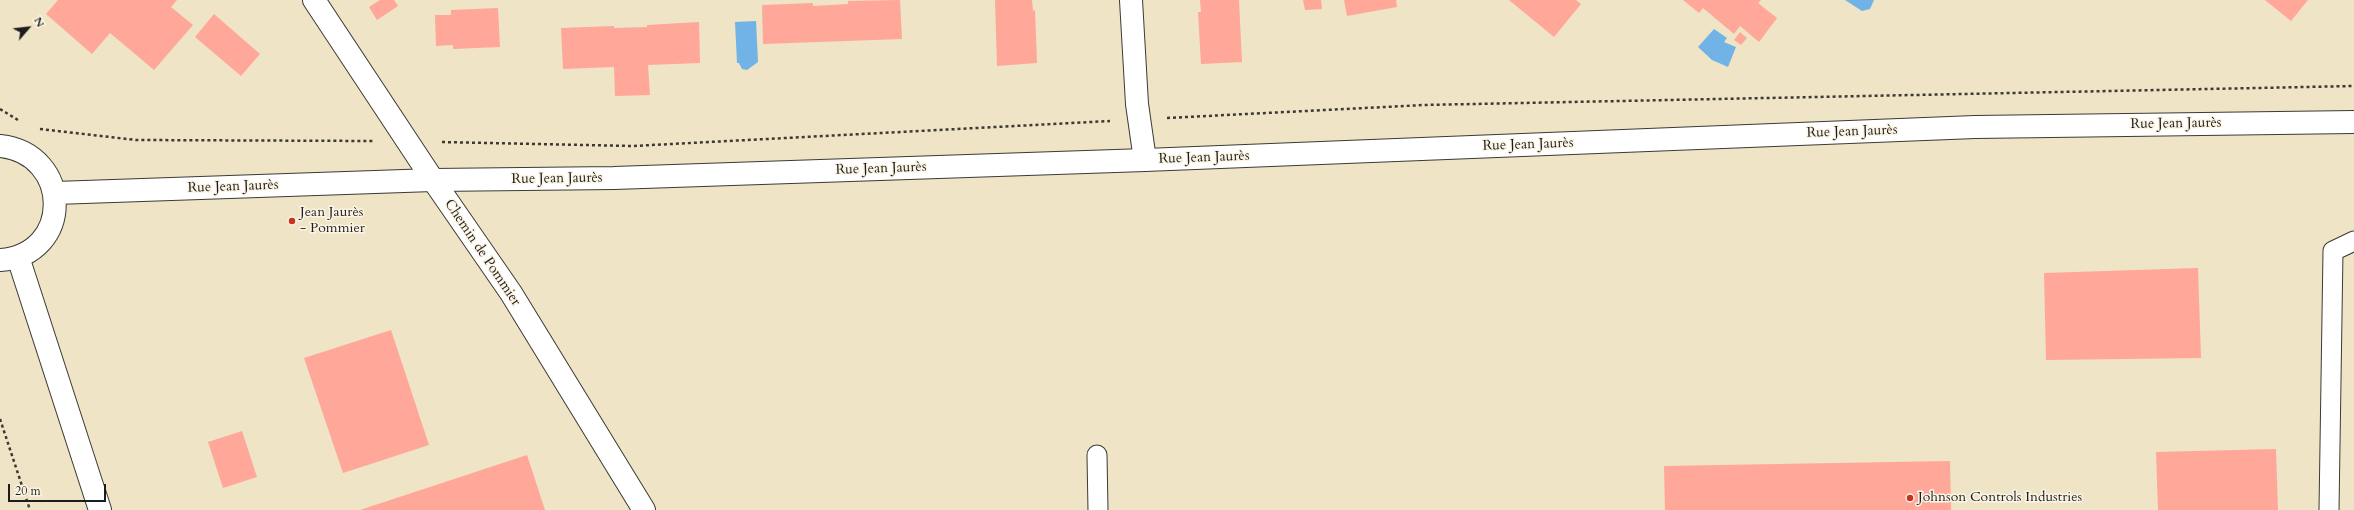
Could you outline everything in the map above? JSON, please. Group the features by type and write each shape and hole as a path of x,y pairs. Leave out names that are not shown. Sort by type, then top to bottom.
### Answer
{"main road":[{"name":"Chemin de Pommier","path":"314,0 433,180 511,293 644,510"},
{"path":"1131,0 1140,120 1145,160"},
{"name":"Rue Jean Jaurès","path":"55,193 433,180 614,178 1145,160 1975,127 2354,122"},
{"path":"0,146 25,152 35,160 44,169 55,193 55,209 52,224 44,238 32,249 9,259 100,510"}],"lane":[{"path":"2329,510 2333,251 2354,241"},
{"path":"1097,455 1098,510"}],"path":[{"path":"37,129 136,140 408,142 633,146 1424,105 2354,86"},
{"path":"0,109 24,124"},
{"path":"0,418 30,510"}],"water":[{"path":"1845,0 1874,0 1870,9 1862,11"},
{"path":"756,21 758,62 747,70 742,69 739,63 737,63 735,22"},
{"path":"1714,29 1727,38 1724,42 1736,47 1728,67 1712,60 1698,47"}],"building":[{"path":"58,0 177,0 171,7 193,25 154,70 110,33 92,54 46,14"},
{"path":"380,0 394,0 398,6 377,20 369,7"},
{"path":"900,0 902,39 763,44 762,5 813,3 813,6 848,4 848,1"},
{"path":"995,0 1032,0 1033,11 1035,10 1037,63 997,66"},
{"path":"1200,0 1239,0 1242,62 1201,64 1198,12 1201,12"},
{"path":"1303,0 1321,0 1322,9 1305,10"},
{"path":"1344,0 1396,0 1397,7 1347,16"},
{"path":"1509,0 1576,0 1581,4 1554,37"},
{"path":"1683,0 1761,0 1758,3 1777,18 1759,42 1740,26 1734,34 1703,8 1699,13"},
{"path":"2265,0 2308,0 2291,21"},
{"path":"498,8 500,47 453,49 453,45 436,46 435,15 451,15 451,10"},
{"path":"214,14 260,54 241,76 195,37"},
{"path":"699,22 700,63 648,65 650,95 615,96 614,67 563,69 561,28 614,26 614,28 647,27 647,25"},
{"path":"1740,32 1747,38 1741,45 1734,40"},
{"path":"2198,268 2201,358 2046,360 2044,273"},
{"path":"391,330 429,445 343,473 304,358"},
{"path":"242,431 257,477 223,488 208,442"},
{"path":"2276,449 2278,510 2158,510 2156,452"},
{"path":"527,455 545,510 360,510"},
{"path":"1950,461 1951,510 1665,510 1664,466"}],"place":[{"name":"Jean Jaurès - Pommier","path":"292,221"},
{"name":"Johnson Controls Industries","path":"1910,498"}]}
